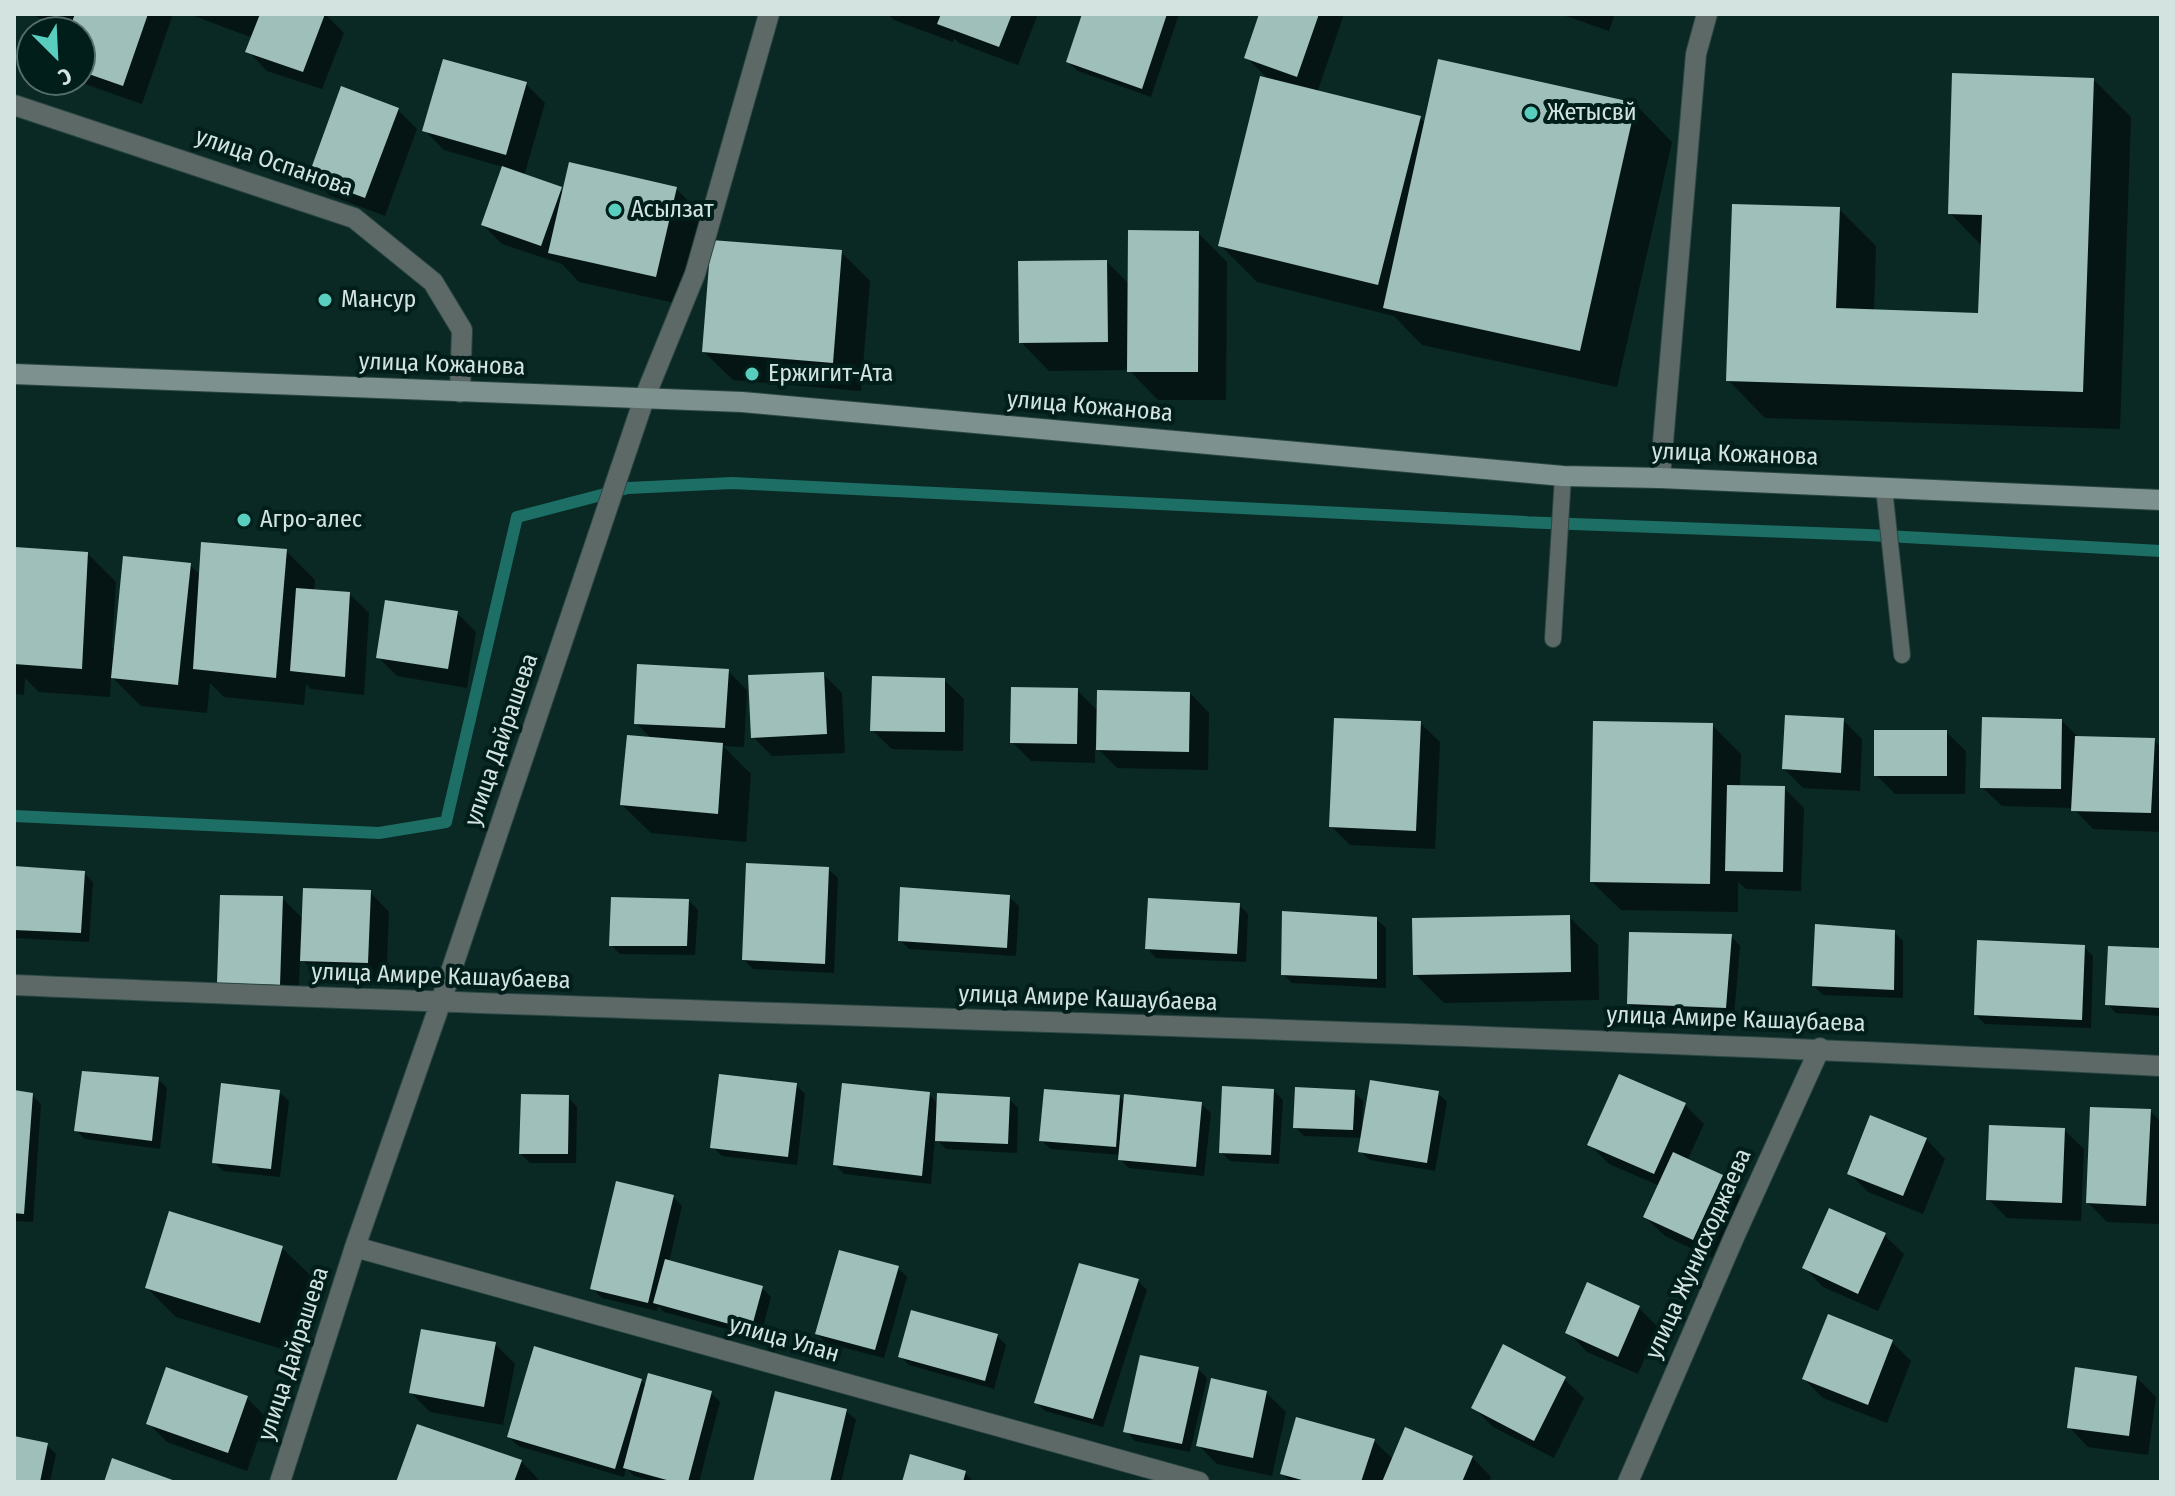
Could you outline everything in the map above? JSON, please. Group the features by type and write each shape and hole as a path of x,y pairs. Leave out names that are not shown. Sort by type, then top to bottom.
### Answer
{"main road":[{"name":"улица Кожанова","path":"14,374 742,402 1563,476 2161,500"}],"street":[{"name":"улица Дайрашева","path":"280,1482 355,1247 644,399 695,274 769,14"},
{"path":"1660,478 1696,54 1707,14"},
{"name":"улица Оспанова","path":"14,105 354,218 433,282 455,318 462,330 460,392"},
{"name":"улица Амире Кашаубаева","path":"14,985 440,1004 1820,1048 2161,1066"},
{"name":"улица Жунисходжаева","path":"1628,1482 1820,1048"},
{"name":"улица Улан","path":"355,1247 1199,1482"}],"lane":[{"path":"1553,639 1563,476"},
{"path":"1884,488 1902,655"},
{"path":"2161,491 2161,500"}],"building":[{"path":"148,14 123,86 96,77 96,16 74,16"},
{"path":"260,14 325,14 303,72 245,52"},
{"path":"941,14 1012,14 999,47 937,24"},
{"path":"1082,14 1167,14 1142,89 1066,62"},
{"path":"1259,14 1319,14 1297,77 1244,58"},
{"path":"443,59 527,82 506,155 422,131"},
{"path":"1438,59 1636,103 1580,351 1383,308"},
{"path":"1952,73 2094,78 2083,392 1726,381 1732,204 1840,207 1836,308 1978,313 1982,215 1948,214"},
{"path":"1260,76 1421,116 1378,285 1218,246"},
{"path":"341,86 399,108 365,198 308,177"},
{"path":"569,162 677,187 656,277 548,253"},
{"path":"502,166 562,187 541,246 481,225"},
{"path":"1128,230 1199,231 1198,372 1127,372"},
{"path":"711,240 842,250 833,363 702,352"},
{"path":"1107,260 1108,342 1019,343 1018,261"},
{"path":"201,542 287,549 276,678 193,669"},
{"path":"15,547 88,552 82,669 14,664"},
{"path":"123,556 191,563 178,685 111,678"},
{"path":"296,588 350,592 345,677 290,671"},
{"path":"385,600 458,611 448,669 376,658"},
{"path":"637,664 729,669 725,728 634,724"},
{"path":"824,672 827,734 751,738 748,675"},
{"path":"872,676 945,678 945,732 870,731"},
{"path":"1011,687 1078,688 1077,744 1010,743"},
{"path":"1097,690 1190,692 1189,752 1096,750"},
{"path":"1785,715 1844,718 1841,773 1782,769"},
{"path":"1982,717 2062,719 2061,789 1980,788"},
{"path":"1334,718 1421,721 1416,831 1329,827"},
{"path":"1593,721 1713,723 1710,884 1590,882"},
{"path":"1874,730 1947,730 1947,776 1874,776"},
{"path":"627,735 723,743 718,814 620,805"},
{"path":"2075,736 2155,738 2151,813 2071,811"},
{"path":"1727,785 1785,786 1783,872 1725,871"},
{"path":"746,863 829,867 825,964 742,960"},
{"path":"14,866 85,871 81,933 14,930"},
{"path":"900,887 1010,895 1007,948 898,941"},
{"path":"303,888 371,890 368,963 300,961"},
{"path":"220,895 283,896 280,985 217,983"},
{"path":"611,897 689,899 687,946 609,946"},
{"path":"1148,898 1240,903 1237,954 1145,949"},
{"path":"1282,911 1377,917 1377,979 1281,975"},
{"path":"1570,915 1571,972 1413,975 1412,918"},
{"path":"1815,924 1895,930 1894,990 1812,986"},
{"path":"1629,932 1732,934 1726,1008 1627,1004"},
{"path":"1977,940 2085,945 2082,1020 1974,1015"},
{"path":"2108,946 2161,948 2161,1008 2105,1005"},
{"path":"82,1071 159,1077 152,1141 74,1131"},
{"path":"719,1074 797,1083 788,1157 710,1148"},
{"path":"1619,1074 1686,1103 1654,1174 1587,1145"},
{"path":"1370,1080 1439,1091 1427,1163 1358,1152"},
{"path":"221,1083 280,1090 271,1169 212,1163"},
{"path":"842,1083 930,1092 922,1176 833,1165"},
{"path":"1222,1086 1274,1089 1271,1155 1219,1153"},
{"path":"1295,1087 1355,1090 1353,1130 1293,1128"},
{"path":"1044,1089 1120,1095 1116,1147 1039,1141"},
{"path":"14,1090 33,1093 24,1214 14,1213"},
{"path":"937,1093 1010,1097 1008,1144 935,1141"},
{"path":"521,1094 569,1095 568,1154 519,1154"},
{"path":"1124,1094 1202,1102 1196,1167 1118,1160"},
{"path":"2090,1107 2151,1109 2146,1206 2086,1203"},
{"path":"1870,1115 1927,1138 1903,1196 1847,1174"},
{"path":"1989,1125 2065,1128 2062,1203 1986,1200"},
{"path":"1673,1152 1723,1175 1693,1240 1643,1217"},
{"path":"616,1181 674,1195 648,1303 590,1289"},
{"path":"1829,1208 1886,1233 1858,1294 1802,1268"},
{"path":"169,1211 283,1246 260,1323 145,1288"},
{"path":"839,1250 899,1266 875,1350 815,1334"},
{"path":"665,1259 763,1286 751,1330 653,1303"},
{"path":"1079,1263 1139,1279 1093,1419 1034,1403"},
{"path":"1587,1282 1640,1306 1618,1357 1565,1333"},
{"path":"911,1310 998,1334 985,1381 898,1357"},
{"path":"1828,1314 1893,1340 1868,1405 1802,1379"},
{"path":"421,1329 496,1342 484,1407 409,1393"},
{"path":"1503,1344 1566,1377 1534,1441 1471,1408"},
{"path":"534,1346 642,1379 615,1469 507,1437"},
{"path":"1140,1355 1199,1367 1182,1444 1123,1432"},
{"path":"166,1367 248,1396 228,1453 146,1424"},
{"path":"2075,1367 2137,1376 2129,1436 2067,1428"},
{"path":"648,1373 712,1391 688,1482 674,1482 623,1468"},
{"path":"1211,1378 1267,1391 1253,1458 1196,1446"},
{"path":"775,1391 847,1409 830,1482 753,1482"},
{"path":"1296,1417 1375,1439 1361,1482 1309,1482 1280,1474"},
{"path":"417,1424 522,1460 514,1482 396,1482"},
{"path":"1405,1427 1473,1456 1462,1482 1382,1482"},
{"path":"14,1436 48,1443 40,1482 14,1482"},
{"path":"910,1454 966,1471 963,1482 902,1482"},
{"path":"112,1458 178,1482 104,1482"}],"waterway":[{"path":"14,816 379,833 446,822 517,517 628,488 732,483 1526,522"},
{"path":"1520,522 1868,535 2161,551"}],"place":[{"name":"Жетысвй","path":"1531,113"},
{"name":"Асылзат","path":"615,210"},
{"name":"Мансур","path":"325,300"},
{"name":"Ержигит-Ата","path":"752,374"},
{"name":"Агро-алес","path":"244,520"}]}
